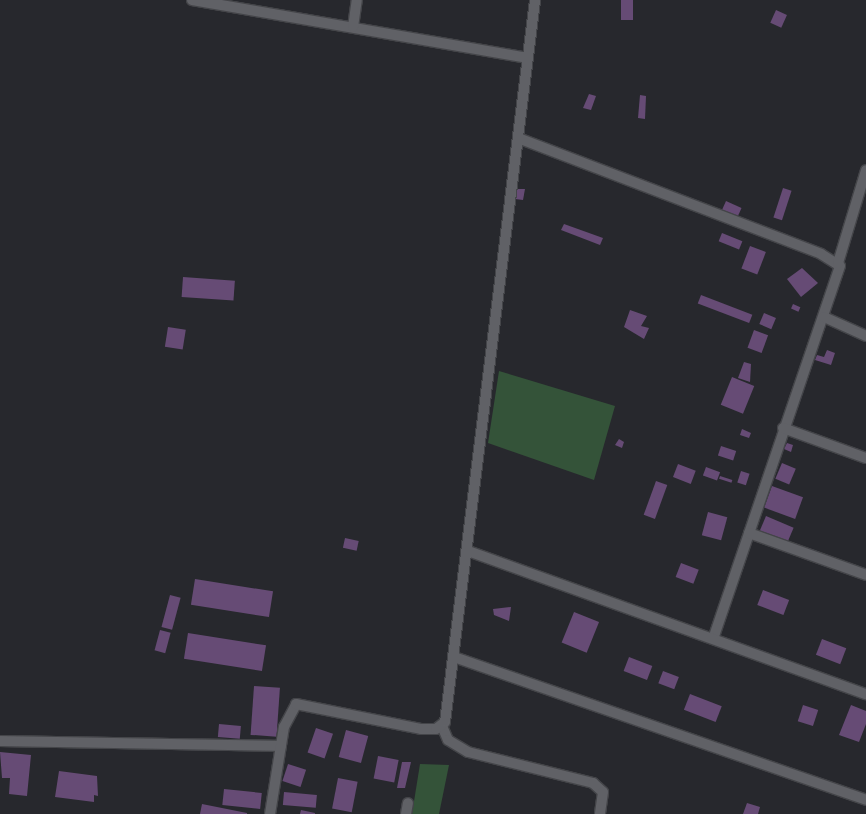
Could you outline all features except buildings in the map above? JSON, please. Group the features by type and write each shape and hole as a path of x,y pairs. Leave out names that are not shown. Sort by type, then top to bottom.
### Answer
{"street":[{"path":"192,0 528,58"},
{"path":"353,27 357,0"},
{"path":"535,0 468,551 454,657 442,726 448,740 468,752 593,783 603,792 600,814"},
{"path":"518,138 838,263"},
{"path":"713,638 783,428 840,273 838,263 866,170"},
{"path":"824,317 866,336"},
{"path":"783,428 866,458"},
{"path":"749,533 866,575"},
{"path":"468,551 866,694"},
{"path":"454,657 866,800"},
{"path":"270,814 281,746 290,710 296,704 421,729 442,726"},
{"path":"0,741 281,746"},
{"path":"406,814 408,803"}],"green space":[{"path":"499,371 615,406 594,480 488,443"},
{"path":"420,764 449,765 439,814 412,814"}]}
